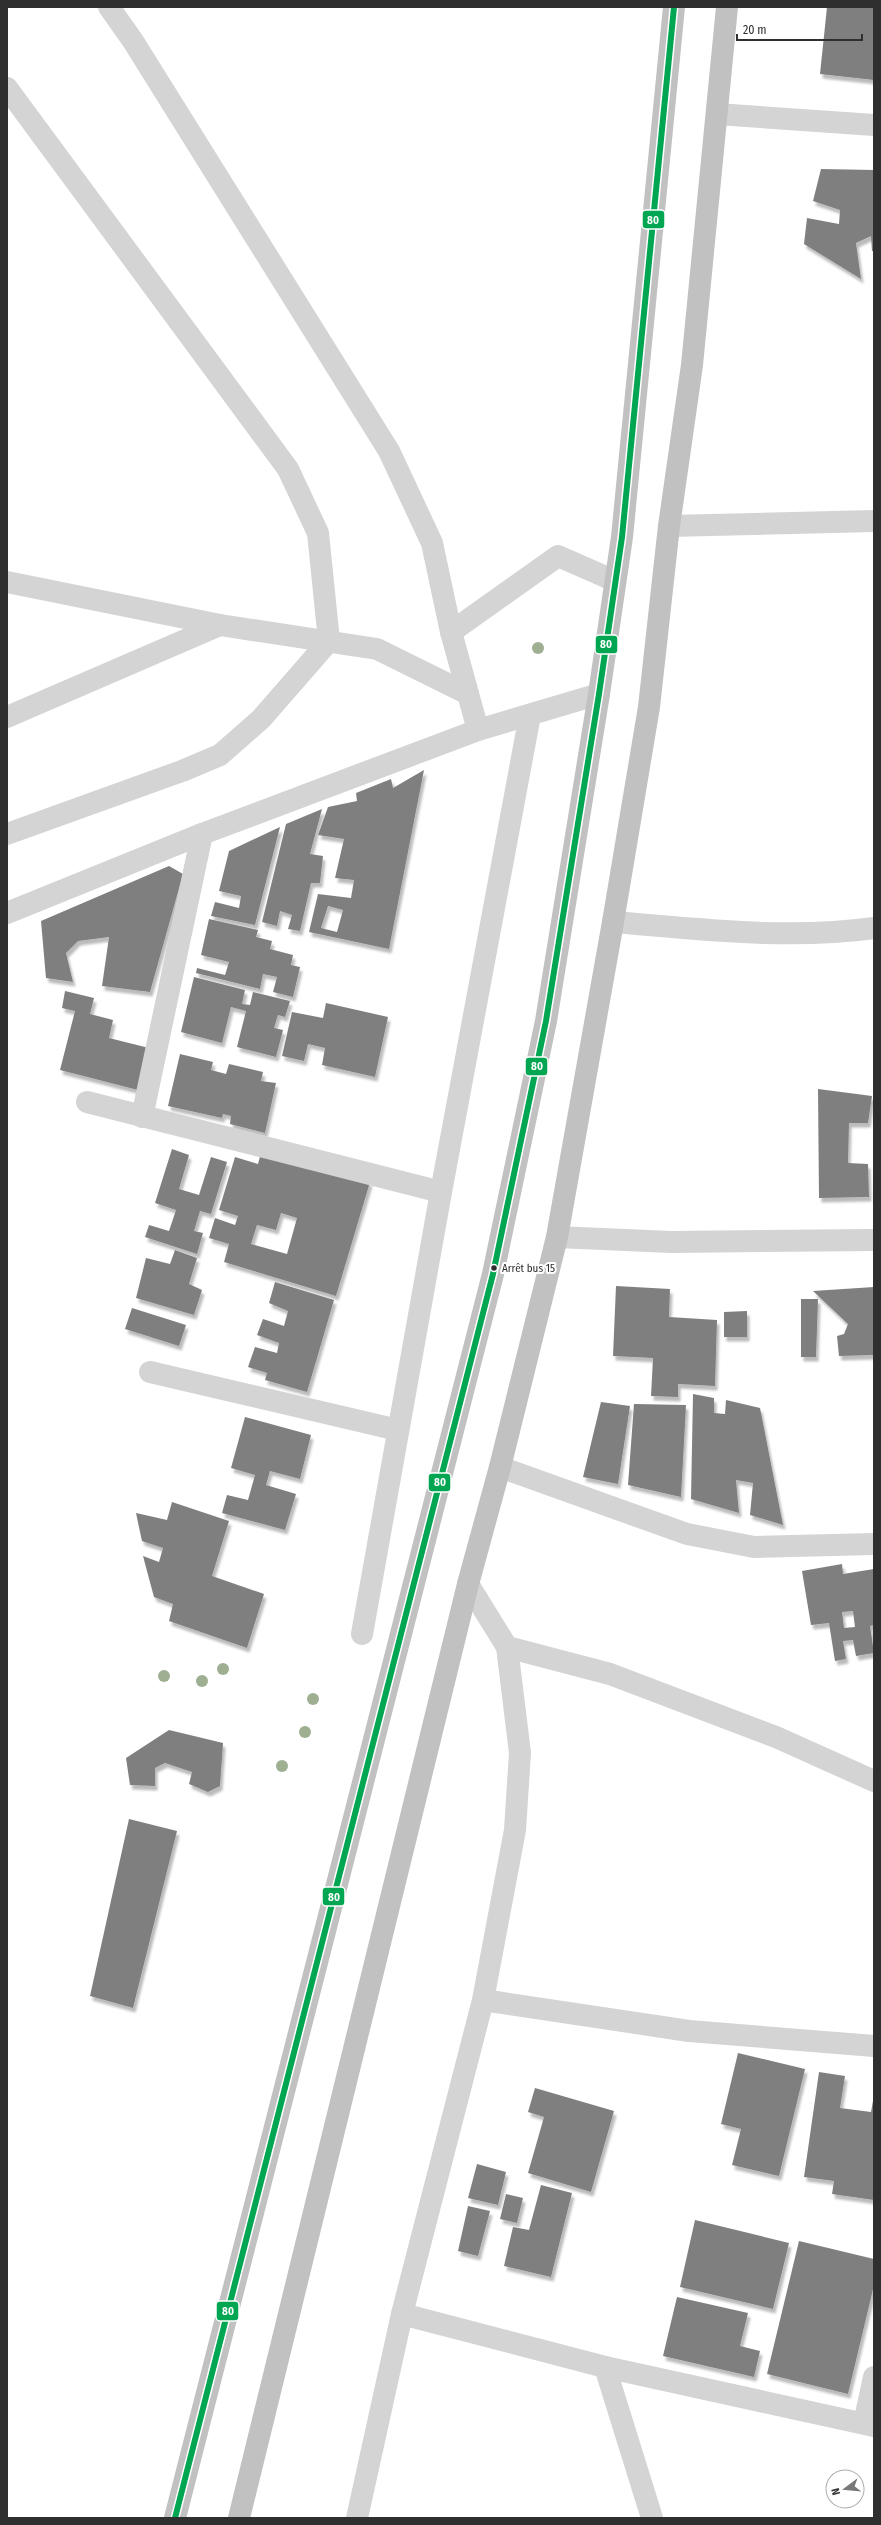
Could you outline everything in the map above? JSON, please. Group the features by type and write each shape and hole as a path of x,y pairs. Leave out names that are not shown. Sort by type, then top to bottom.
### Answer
{"highway":[{"path":"175,2518 493,1274 546,1021 599,694 615,581 674,7"},
{"path":"239,2518 468,1584 500,1467 557,1237 613,922 649,707 669,526 692,366 727,7"}],"street":[{"path":"109,7 133,41 389,451 432,543 451,632 478,730"},
{"path":"7,88 288,469 318,533 329,641 261,719 220,755 182,771 7,834"},
{"path":"716,114 874,125"},
{"path":"669,526 874,521"},
{"path":"451,632 558,556 615,581"},
{"path":"7,582 220,625 378,649 468,694"},
{"path":"7,717 220,625"},
{"path":"7,913 202,834 478,730 599,694"},
{"path":"362,1634 441,1192 530,715"},
{"path":"142,1117 202,834"},
{"path":"613,922 727,932 830,934 874,928"},
{"path":"87,1102 441,1192"},
{"path":"557,1237 671,1242 874,1240"},
{"path":"150,1372 398,1430"},
{"path":"500,1467 687,1534 754,1547 874,1544"},
{"path":"357,2518 402,2314 483,2000 515,1830 520,1761 507,1647 468,1584"},
{"path":"507,1647 610,1674 776,1737 874,1781"},
{"path":"483,2000 689,2031 874,2046"},
{"path":"402,2314 605,2368 869,2424 874,2377"},
{"path":"605,2368 652,2518"}],"building":[{"path":"827,7 874,7 874,80 820,74"},
{"path":"821,169 874,170 874,251 872,251 871,236 856,243 861,279 804,244 807,218 839,224 840,210 813,201"},
{"path":"424,770 389,949 309,932 318,894 351,898 354,880 335,878 344,839 318,835 328,807 357,801 356,793 391,779 393,788","holes":["328,906 343,910 337,932 321,928"]},
{"path":"322,809 310,854 323,856 320,883 311,883 300,931 288,929 292,915 280,911 277,926 262,922 286,824"},
{"path":"280,827 255,925 211,916 215,902 239,908 241,896 219,891 229,851"},
{"path":"169,866 183,874 150,992 102,986 109,937 78,941 66,953 73,982 46,978 41,921"},
{"path":"209,919 258,930 256,937 272,941 270,949 293,955 291,965 300,967 293,997 273,992 277,977 263,974 260,989 196,973 197,968 225,975 229,962 201,955"},
{"path":"194,977 245,990 242,1004 250,1005 253,992 290,1001 285,1017 278,1015 274,1028 283,1030 276,1057 237,1047 246,1011 231,1007 222,1043 181,1032"},
{"path":"65,991 94,998 90,1014 113,1020 109,1038 149,1048 138,1090 60,1070 75,1011 62,1008"},
{"path":"326,1003 388,1017 375,1077 322,1065 325,1048 308,1044 304,1061 282,1056 292,1012 323,1018"},
{"path":"180,1054 213,1062 211,1070 226,1074 229,1064 263,1072 261,1081 276,1083 265,1133 230,1124 231,1116 223,1114 222,1118 168,1106"},
{"path":"818,1089 872,1096 868,1123 849,1123 848,1163 868,1164 869,1197 819,1198"},
{"path":"172,1149 189,1155 179,1189 199,1195 211,1157 227,1162 211,1214 200,1211 194,1231 203,1233 197,1254 145,1237 149,1225 169,1231 176,1210 155,1203"},
{"path":"262,1149 370,1182 336,1296 224,1262 229,1244 209,1238 215,1218 235,1225 238,1216 219,1210 235,1157 258,1164","holes":["281,1213 297,1218 287,1254 251,1244 257,1225 276,1230"]},
{"path":"175,1250 197,1258 189,1284 202,1290 194,1315 136,1298 146,1258 170,1264"},
{"path":"275,1282 334,1300 307,1392 265,1380 267,1373 248,1367 255,1347 277,1353 279,1343 257,1335 263,1319 284,1326 288,1311 269,1303"},
{"path":"616,1286 670,1289 669,1317 717,1320 715,1386 678,1384 678,1397 651,1396 653,1358 613,1356"},
{"path":"874,1287 874,1355 839,1356 837,1336 844,1334 848,1324 813,1291"},
{"path":"801,1299 818,1299 816,1357 801,1357"},
{"path":"132,1308 186,1325 179,1346 125,1329"},
{"path":"747,1311 747,1337 724,1337 724,1312"},
{"path":"693,1394 714,1398 714,1413 725,1414 726,1400 760,1408 783,1525 750,1515 753,1483 736,1480 739,1513 691,1499"},
{"path":"601,1402 630,1406 618,1484 583,1477"},
{"path":"634,1404 686,1405 681,1497 628,1485"},
{"path":"245,1417 311,1435 300,1479 270,1471 266,1485 296,1494 285,1530 222,1513 227,1495 248,1500 255,1475 231,1468"},
{"path":"172,1502 229,1521 212,1576 264,1594 247,1648 169,1621 173,1604 154,1597 143,1556 159,1562 163,1548 142,1541 136,1513 167,1520"},
{"path":"842,1564 843,1574 874,1569 874,1625 870,1626 874,1653 856,1656 853,1640 843,1641 846,1659 835,1661 829,1623 811,1625 802,1571","holes":["853,1611 855,1627 844,1628 842,1612"]},
{"path":"169,1730 223,1743 220,1786 208,1792 189,1784 192,1772 165,1763 155,1768 155,1786 130,1785 126,1758"},
{"path":"129,1819 177,1831 133,2008 90,1996"},
{"path":"738,2053 805,2069 779,2176 732,2165 741,2129 721,2124"},
{"path":"819,2072 845,2076 840,2108 871,2112 874,2095 874,2200 832,2194 834,2181 804,2177"},
{"path":"535,2088 614,2111 591,2192 528,2173 544,2117 528,2112"},
{"path":"477,2164 506,2172 498,2205 468,2198"},
{"path":"541,2185 572,2193 551,2277 504,2266 513,2227 529,2230"},
{"path":"506,2194 523,2198 517,2223 500,2219"},
{"path":"468,2206 490,2211 478,2256 458,2251"},
{"path":"695,2220 789,2243 773,2309 680,2287"},
{"path":"799,2241 874,2259 874,2285 848,2394 767,2374"},
{"path":"677,2297 748,2313 740,2346 760,2351 754,2377 663,2356"}],"transit line":[{"name":"80","path":"175,2518 493,1274 546,1021 599,694 622,537 674,7"}],"place":[{"name":"Arrêt bus 15","path":"494,1268"}]}
